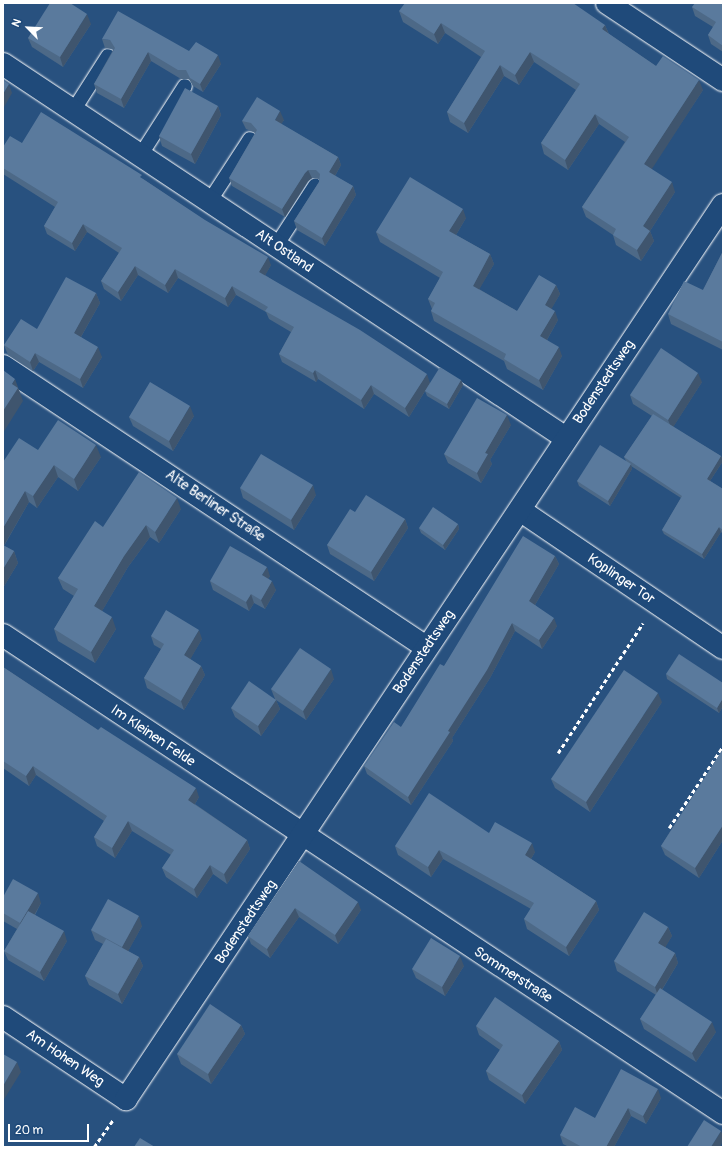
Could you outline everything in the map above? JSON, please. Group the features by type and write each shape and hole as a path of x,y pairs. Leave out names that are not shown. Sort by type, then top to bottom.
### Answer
{"street":[{"path":"607,3 723,80"},
{"name":"Alt Ostland","path":"3,64 566,438"},
{"name":"Bodenstedtsweg","path":"126,1099 304,836 426,647 520,510 566,438 723,204"},
{"name":"Alte Berliner Straße","path":"3,366 426,647"},
{"name":"Koplinger Tor","path":"520,510 723,648"},
{"name":"Im Kleinen Felde","path":"3,635 304,836"},
{"name":"Sommerstraße","path":"304,836 723,1113"},
{"name":"Am Hohen Weg","path":"3,1017 126,1099"}],"lane":[{"path":"73,111 108,56"},
{"path":"140,156 185,86"},
{"path":"210,202 250,138"},
{"path":"276,246 315,186"}],"path":[{"path":"558,753 656,603"},
{"path":"669,828 723,746"},
{"path":"94,1147 126,1099"}],"building":[{"path":"50,3 70,3 87,14 60,57 28,38"},
{"path":"405,3 573,3 605,25 602,29 656,66 663,56 699,80 644,164 672,182 643,226 650,231 637,250 613,235 616,229 582,207 629,137 595,114 565,160 541,143 580,84 530,52 515,75 500,65 464,123 447,112 485,51 441,23 434,34 399,11"},
{"path":"695,3 723,3 723,46 708,35 716,22 692,7"},
{"path":"118,11 189,51 196,42 218,55 200,84 190,78 186,70 178,70 148,52 121,99 94,84 115,48 110,40 102,39"},
{"path":"3,80 9,84 3,94"},
{"path":"185,88 218,106 191,154 159,136"},
{"path":"257,97 280,111 275,120 338,157 329,172 353,186 322,238 294,221 319,182 320,174 316,170 308,170 305,173 282,209 229,178 257,130 251,123 242,121"},
{"path":"41,112 142,175 140,177 205,220 268,257 259,272 360,330 427,374 405,408 371,385 361,400 315,370 313,373 279,354 294,327 265,311 268,307 232,286 225,298 175,269 165,285 135,266 118,292 101,281 122,248 83,224 72,243 44,226 58,202 3,168 3,147 10,136 22,143"},
{"path":"410,177 463,209 449,231 490,254 473,286 517,311 539,275 556,285 545,305 555,311 540,336 559,347 539,380 504,359 506,354 431,311 435,303 428,299 443,272 376,232"},
{"path":"723,251 723,342 668,314 684,281 703,290"},
{"path":"66,277 96,293 74,333 98,347 80,379 35,353 30,362 4,345 21,319 37,329"},
{"path":"661,348 698,373 668,420 630,395"},
{"path":"440,367 461,380 447,404 425,391"},
{"path":"3,370 15,379 12,384 18,388 3,411"},
{"path":"150,382 190,406 169,441 129,417"},
{"path":"477,398 507,415 485,453 488,454 477,473 444,454"},
{"path":"653,414 721,456 707,479 723,489 723,530 719,527 702,554 662,530 682,496 624,457"},
{"path":"58,420 96,445 74,479 54,465 33,496 25,491 3,528 3,462 19,438 38,450"},
{"path":"600,445 631,464 608,501 577,481"},
{"path":"261,454 313,485 291,520 240,488"},
{"path":"139,472 177,498 155,532 146,525 124,556 94,606 112,617 91,652 54,629 78,589 58,578 95,521 103,527"},
{"path":"366,495 405,519 371,572 327,545 350,509 355,512"},
{"path":"433,507 458,524 443,545 419,528"},
{"path":"523,536 555,556 529,601 554,618 539,640 512,623 487,670 448,731 450,732 408,797 364,766 394,722 401,727 440,664 444,666"},
{"path":"3,545 14,551 3,569"},
{"path":"230,546 267,567 262,575 272,581 261,600 251,594 246,602 210,581"},
{"path":"166,610 199,630 184,655 201,666 181,701 144,678 164,644 151,636"},
{"path":"300,648 331,669 303,711 271,689"},
{"path":"679,654 723,683 723,698 717,708 666,674"},
{"path":"3,667 98,730 101,727 196,788 188,800 247,840 224,874 210,865 194,889 162,868 174,850 128,821 112,848 94,837 107,816 33,766 26,776 3,761"},
{"path":"624,670 658,693 586,802 551,779"},
{"path":"249,681 276,700 258,726 231,708"},
{"path":"723,749 723,825 695,868 661,846"},
{"path":"429,793 489,833 495,822 532,843 525,855 596,901 566,947 524,919 534,903 439,850 428,867 395,846"},
{"path":"299,861 358,902 335,935 295,908 267,949 248,936"},
{"path":"13,879 38,893 20,923 3,913 3,897"},
{"path":"108,899 139,916 122,947 91,930"},
{"path":"28,911 64,931 40,972 4,951"},
{"path":"644,912 668,927 658,943 675,953 655,987 614,961"},
{"path":"431,938 460,956 442,987 412,969"},
{"path":"106,939 139,957 118,994 85,976"},
{"path":"660,988 712,1022 692,1053 640,1019"},
{"path":"495,997 559,1041 522,1095 486,1071 503,1045 476,1026"},
{"path":"210,1004 241,1025 208,1074 177,1054"},
{"path":"3,1054 17,1062 3,1086"},
{"path":"621,1069 658,1089 643,1116 628,1108 606,1147 582,1147 560,1135 575,1107 595,1118"},
{"path":"704,1120 721,1131 711,1147 687,1147"},
{"path":"140,1138 155,1147 134,1147"}]}
